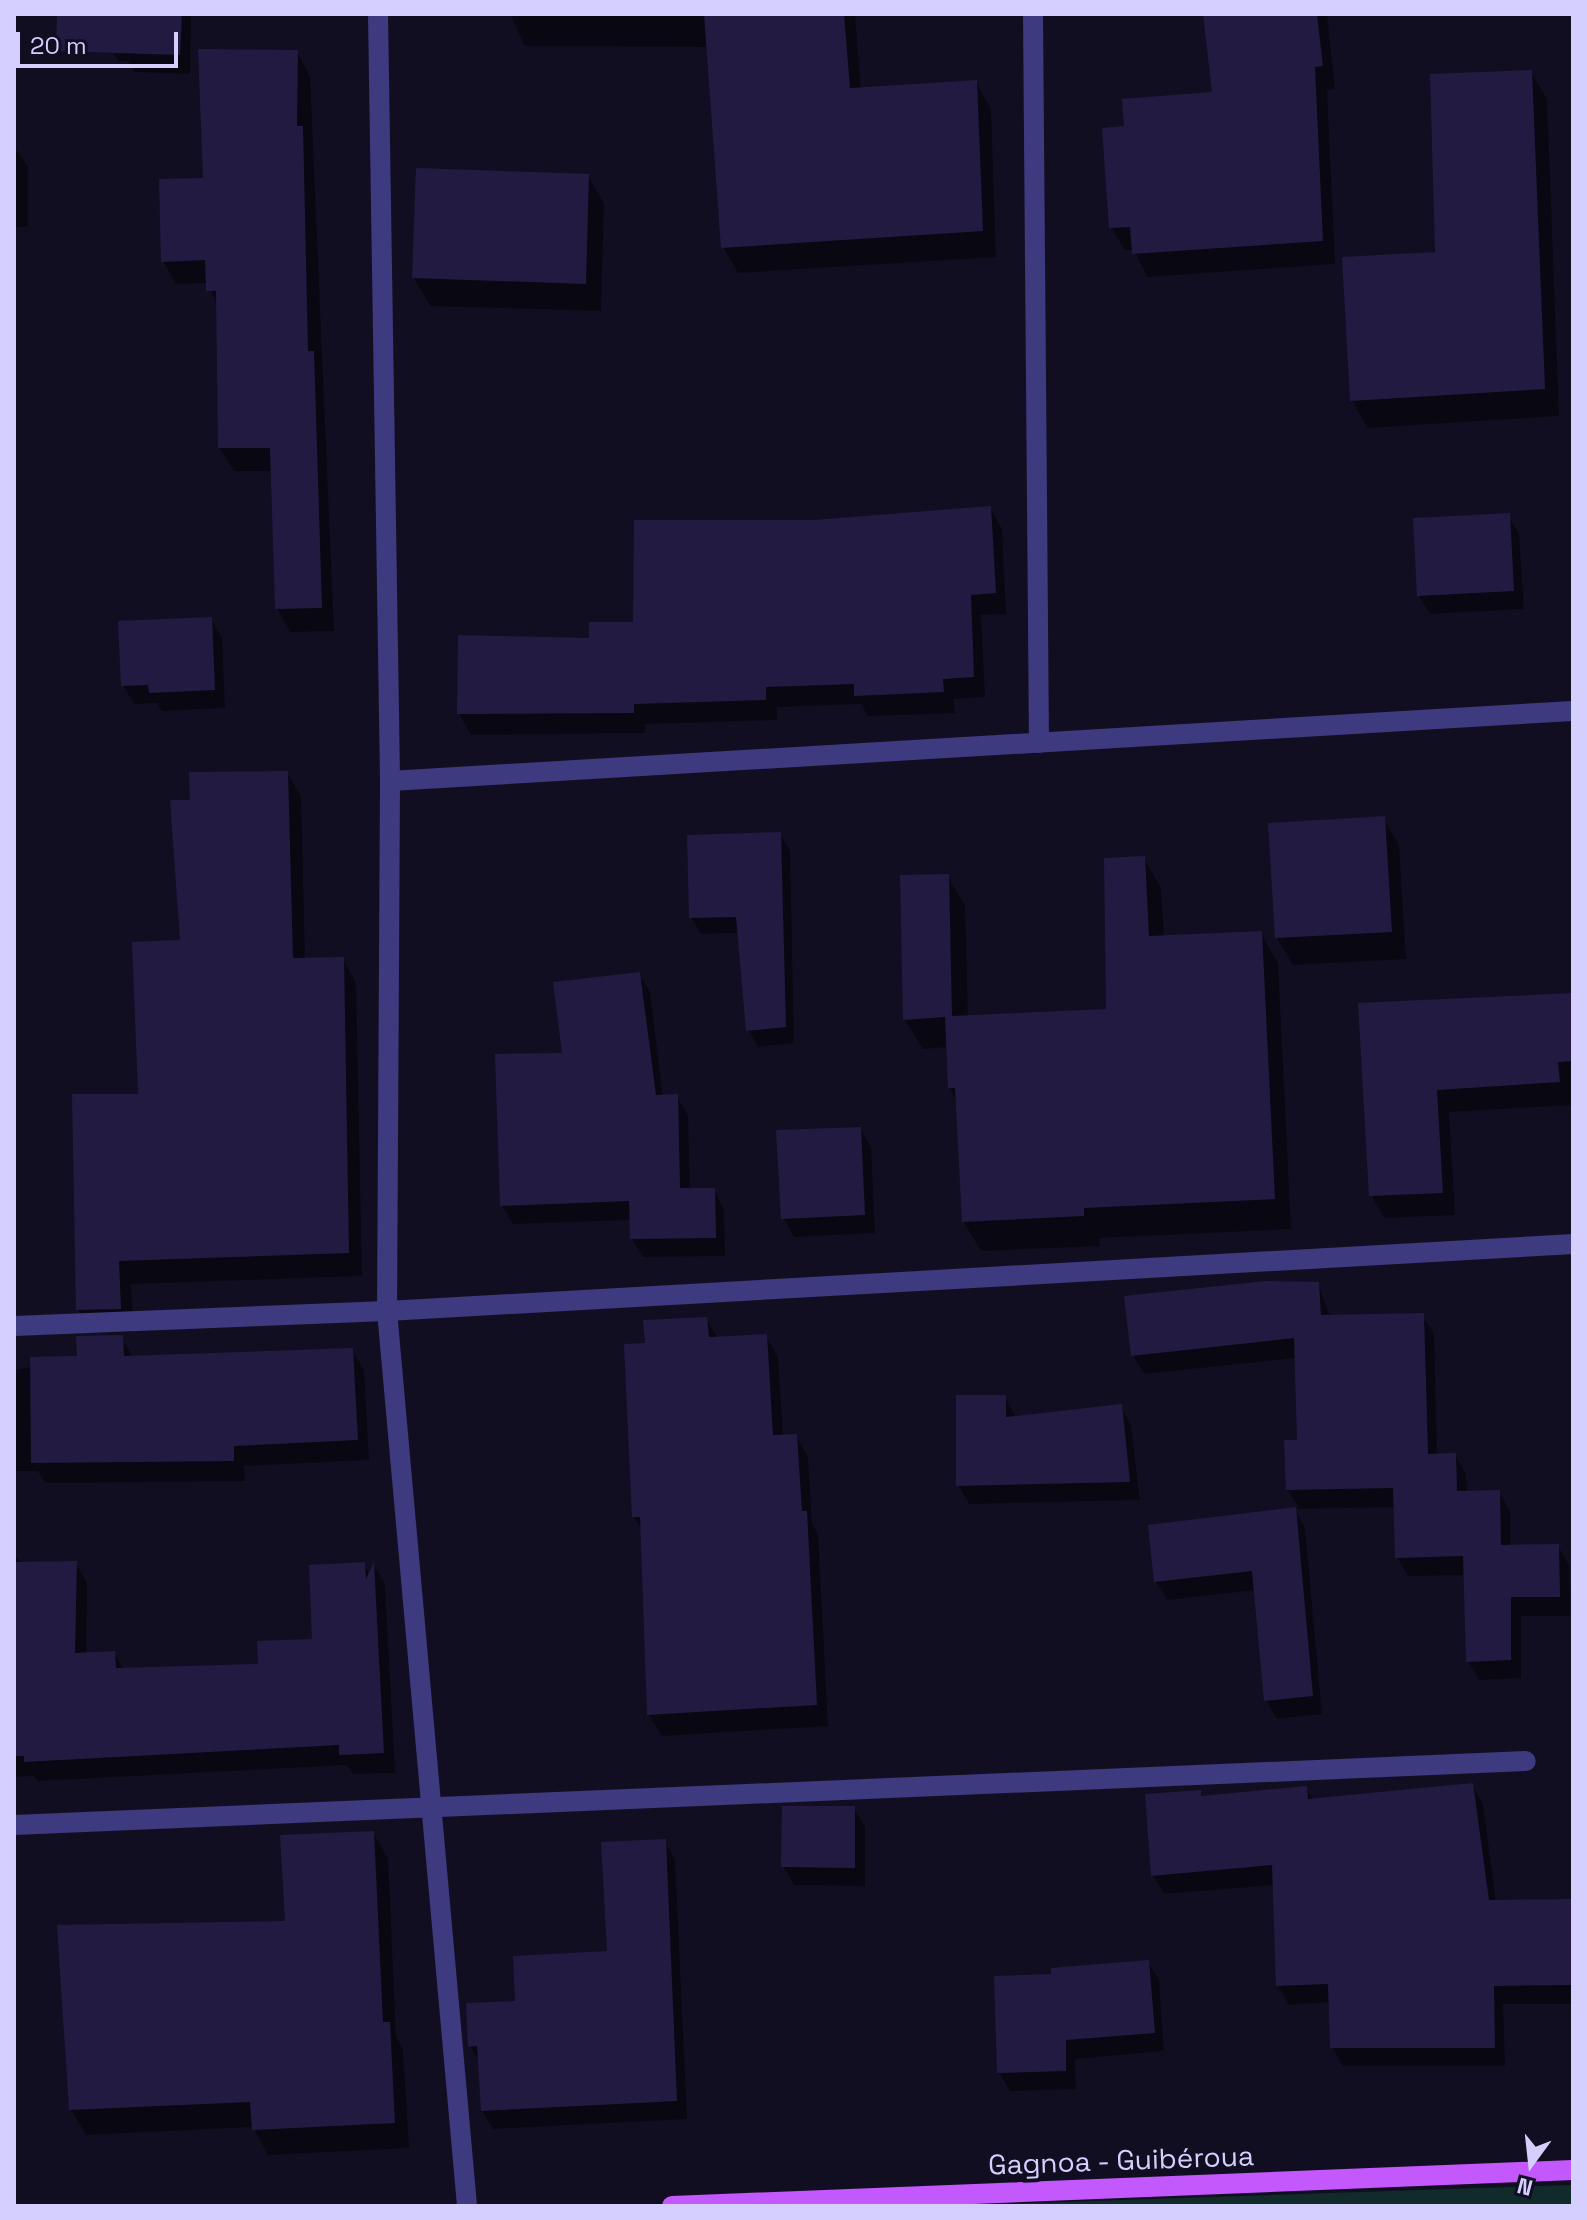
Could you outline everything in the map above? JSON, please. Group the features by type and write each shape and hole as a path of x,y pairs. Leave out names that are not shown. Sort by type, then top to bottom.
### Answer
{"main road":[{"name":"Gagnoa - Guibéroua","path":"672,2206 1573,2170"}],"street":[{"path":"378,14 390,781 387,1311 467,2206"},
{"path":"1033,14 1039,743"},
{"path":"390,781 1573,711"},
{"path":"14,1326 387,1311 1573,1244"},
{"path":"14,1825 432,1810 1526,1761"}],"green space":[{"path":"1573,2185 1573,2206 939,2206"}],"building":[{"path":"57,14 182,14 180,55 56,51"},
{"path":"704,14 844,14 850,88 977,80 983,231 721,248"},
{"path":"1203,14 1317,14 1323,66 1315,67 1323,241 1132,254 1130,227 1109,228 1102,128 1124,126 1122,99 1212,92"},
{"path":"198,49 298,50 297,126 303,126 308,351 314,351 322,608 275,609 270,448 218,448 216,291 206,291 205,260 161,262 159,179 203,178"},
{"path":"1532,70 1545,389 1350,401 1342,257 1435,252 1430,74"},
{"path":"416,168 589,174 586,284 412,278"},
{"path":"991,506 996,593 971,595 974,677 943,679 944,692 854,696 854,684 766,687 766,700 634,704 634,713 457,714 458,635 589,638 589,622 633,622 634,520 814,520"},
{"path":"1510,513 1514,591 1417,596 1413,518"},
{"path":"212,617 215,690 149,693 148,685 121,686 118,621"},
{"path":"288,771 293,958 344,957 349,1253 119,1261 121,1309 76,1310 72,1094 138,1094 132,942 180,940 170,800 190,800 189,772"},
{"path":"1385,816 1392,932 1275,938 1268,823"},
{"path":"781,832 786,1027 746,1031 736,917 689,918 687,835"},
{"path":"1145,856 1149,936 1262,931 1275,1199 1084,1208 1084,1216 962,1222 955,1088 948,1088 945,1017 903,1020 900,875 949,874 952,1016 1106,1009 1104,858"},
{"path":"640,972 656,1095 678,1094 680,1188 715,1188 716,1238 630,1239 629,1201 500,1206 495,1054 562,1053 553,982"},
{"path":"1573,993 1573,1061 1558,1062 1560,1082 1437,1090 1443,1193 1369,1196 1358,1003"},
{"path":"861,1127 865,1215 781,1219 776,1130"},
{"path":"1266,1281 1319,1282 1321,1315 1424,1313 1428,1454 1456,1453 1457,1491 1500,1490 1501,1545 1559,1544 1560,1597 1511,1597 1511,1660 1466,1662 1463,1556 1395,1558 1393,1488 1286,1490 1284,1440 1297,1440 1294,1338 1131,1356 1124,1296"},
{"path":"707,1317 709,1337 767,1334 773,1435 797,1434 802,1511 807,1511 817,1705 647,1715 640,1517 632,1517 624,1344 645,1343 643,1320"},
{"path":"123,1335 124,1356 353,1348 358,1440 234,1446 234,1461 31,1463 30,1357 77,1356 76,1336"},
{"path":"956,1395 1006,1395 1006,1417 1122,1404 1130,1482 956,1486"},
{"path":"1296,1507 1313,1696 1264,1701 1252,1571 1154,1582 1148,1525"},
{"path":"77,1561 75,1653 115,1651 116,1668 258,1664 257,1641 312,1639 309,1565 365,1562 366,1579 374,1562 384,1753 339,1755 339,1745 24,1762 24,1756 14,1756 14,1562"},
{"path":"1473,1783 1489,1900 1573,1899 1573,1985 1494,1986 1495,2048 1330,2048 1328,1984 1276,1986 1272,1865 1151,1876 1145,1794 1201,1790 1201,1796 1307,1786 1308,1799"},
{"path":"782,1806 855,1806 855,1868 781,1867"},
{"path":"374,1831 383,2022 390,2022 395,2123 252,2130 250,2102 69,2110 57,1925 285,1921 280,1835"},
{"path":"666,1839 677,2101 481,2111 477,2046 468,2047 466,2003 515,2001 513,1956 607,1951 601,1842"},
{"path":"1149,1960 1155,2033 1066,2040 1066,2071 997,2073 994,1976 1051,1974 1051,1968"}]}
